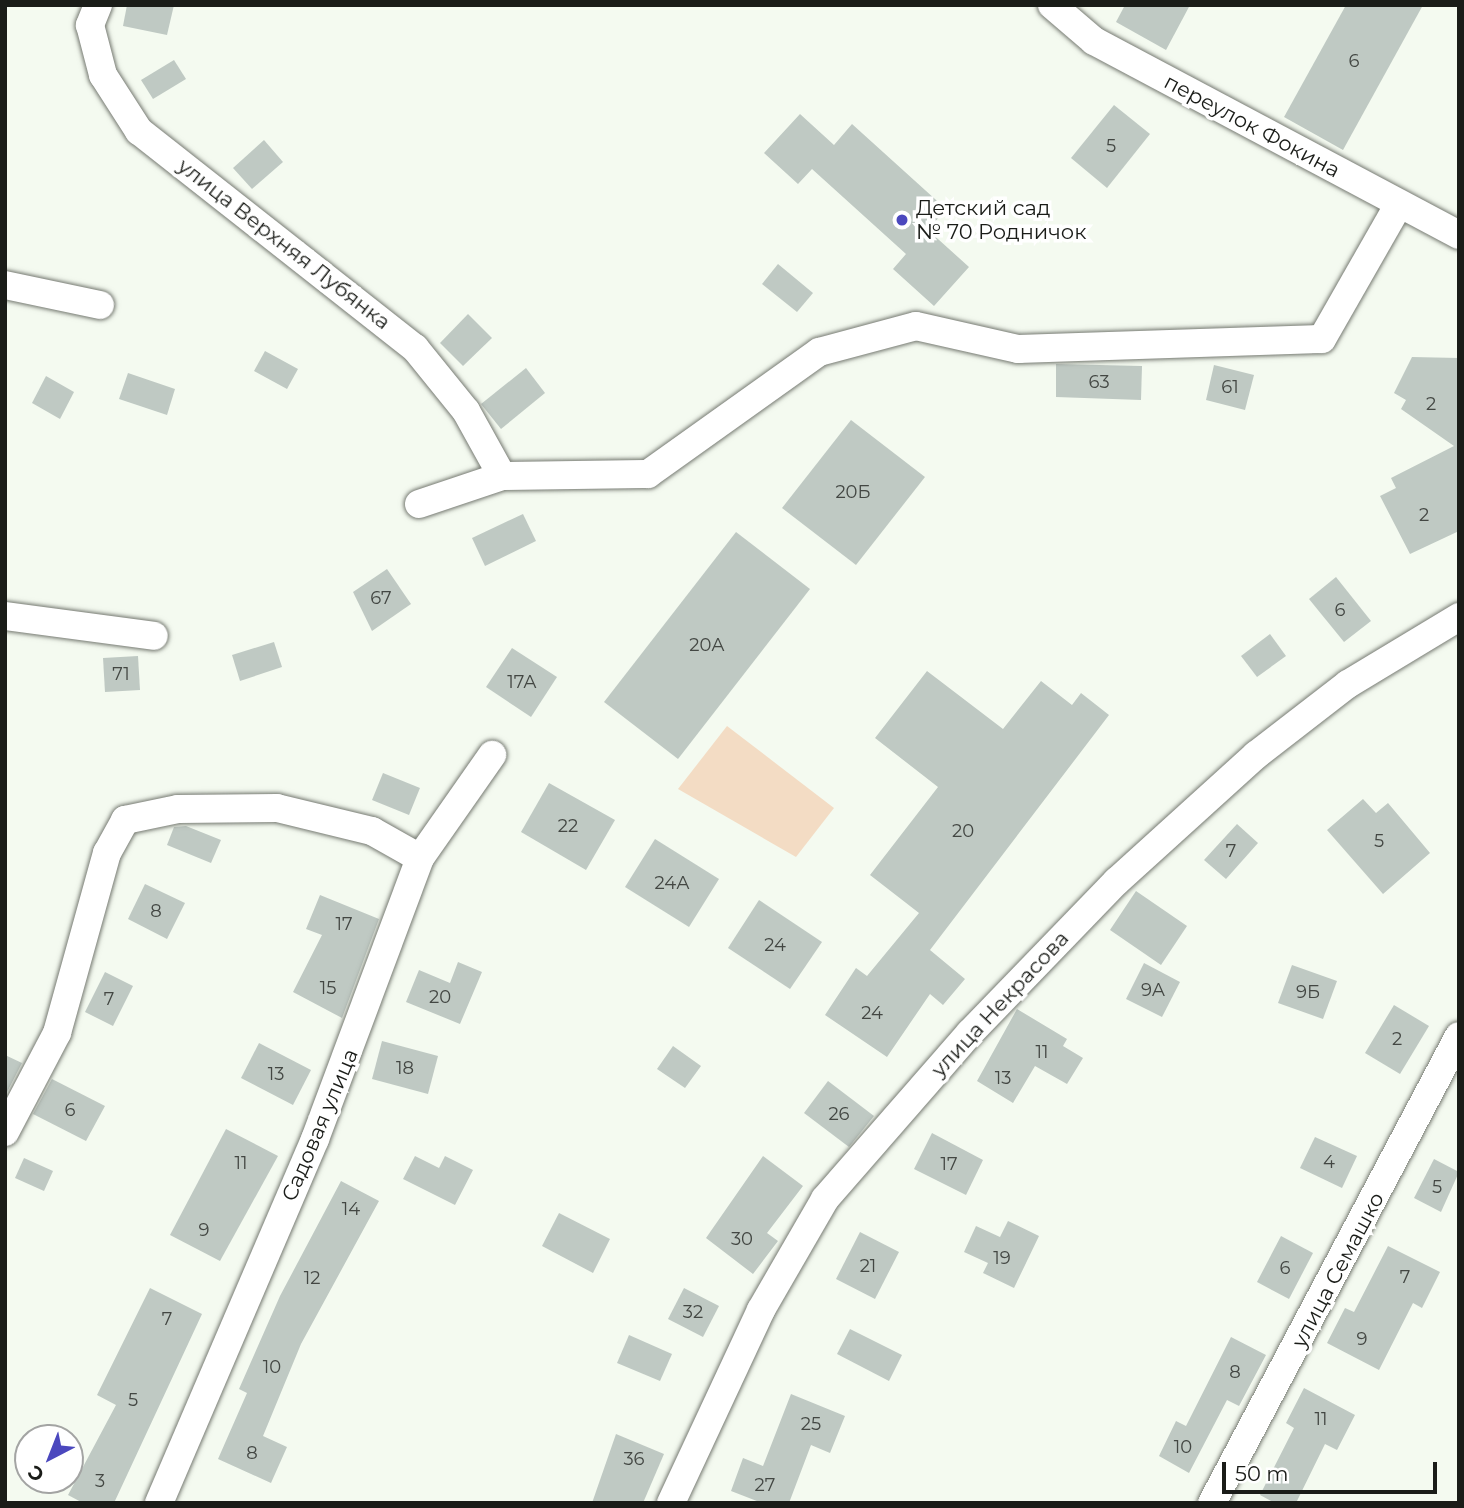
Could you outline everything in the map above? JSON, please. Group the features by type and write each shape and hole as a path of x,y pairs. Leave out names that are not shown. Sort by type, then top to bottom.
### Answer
{"street":[{"name":"улица Верхняя Лубянка","path":"98,5 90,25 103,75 139,131 415,348 466,411 502,476"},
{"name":"переулок Фокина","path":"1052,5 1094,41 1459,234"},
{"path":"419,503 502,476 648,474 820,352 916,326 1018,349 1322,339 1399,204"},
{"path":"5,285 100,304"},
{"path":"5,617 154,636"},
{"name":"улица Некрасова","path":"671,1503 761,1310 825,1199 970,1033 1117,881 1256,755 1348,684 1459,617"},
{"name":"Садовая улица","path":"159,1503 316,1139 381,977 420,858 492,755"},
{"path":"5,1132 57,1033 107,853 125,820 178,809 277,808 372,831 420,858"},
{"name":"улица Семашко","path":"1212,1503 1459,1036"}],"shaded area":[{"path":"727,726 834,808 796,857 678,789"}],"building":[{"path":"127,5 174,5 167,35 123,26"},
{"path":"1125,5 1190,5 1166,50 1116,22"},
{"path":"1346,5 1423,5 1343,150 1284,117"},
{"path":"174,60 186,79 153,99 141,80"},
{"path":"1114,105 1150,134 1107,188 1071,158"},
{"name":"Детский сад № 70 Родничок","path":"800,114 834,145 852,124 946,209 928,230 969,267 934,306 893,269 906,254 812,169 798,184 764,153"},
{"path":"264,140 283,162 252,189 233,168"},
{"path":"778,264 813,293 797,312 762,284"},
{"path":"468,314 492,338 463,366 440,343"},
{"path":"265,351 298,369 287,389 254,371"},
{"path":"1412,357 1459,358 1459,531 1410,554 1380,496 1396,488 1391,478 1454,446 1401,409 1406,400 1394,393"},
{"path":"1056,364 1142,366 1141,400 1056,397"},
{"path":"1214,365 1254,375 1245,410 1206,400"},
{"path":"526,368 545,393 501,429 481,404"},
{"path":"128,373 175,389 167,415 119,399"},
{"path":"46,376 74,392 60,419 32,403"},
{"path":"851,420 925,477 856,565 782,508"},
{"path":"523,514 536,541 485,566 472,538"},
{"path":"736,532 810,589 678,759 604,702"},
{"path":"387,569 411,604 372,631 353,592"},
{"path":"1336,577 1371,621 1344,642 1309,599"},
{"path":"1270,634 1286,656 1257,677 1241,656"},
{"path":"274,642 282,667 240,681 232,655"},
{"path":"512,648 557,677 531,717 486,687"},
{"path":"138,656 140,690 105,692 103,658"},
{"path":"927,671 1003,729 1041,681 1072,705 1081,693 1109,715 930,950 965,979 943,1005 930,994 887,1057 825,1015 856,968 867,976 919,913 870,875 938,787 875,738"},
{"path":"383,773 420,788 409,815 372,800"},
{"path":"549,783 615,820 586,870 521,832"},
{"path":"1363,799 1376,813 1388,803 1430,853 1383,894 1327,830"},
{"path":"1237,824 1258,843 1226,879 1204,860"},
{"path":"186,826 221,840 211,863 167,845 174,827"},
{"path":"655,839 719,879 689,927 625,887"},
{"path":"145,884 185,903 167,939 128,919"},
{"path":"1136,891 1187,926 1161,965 1110,930"},
{"path":"320,895 379,919 342,1018 293,992 322,935 306,929"},
{"path":"759,900 822,942 790,989 728,948"},
{"path":"458,962 482,972 460,1024 406,1002 419,970 450,983"},
{"path":"1144,963 1180,982 1162,1017 1126,999"},
{"path":"1292,965 1337,981 1323,1019 1278,1003"},
{"path":"105,972 133,986 113,1026 85,1012"},
{"path":"1394,1005 1429,1026 1400,1074 1365,1053"},
{"path":"1017,1009 1067,1039 1063,1046 1083,1058 1067,1084 1035,1066 1013,1103 977,1081"},
{"path":"382,1041 438,1056 428,1094 372,1079"},
{"path":"259,1043 311,1070 293,1105 241,1078"},
{"path":"673,1046 701,1066 685,1088 657,1069"},
{"path":"5,1055 22,1063 5,1096"},
{"path":"52,1079 105,1106 86,1141 33,1114"},
{"path":"828,1081 874,1116 849,1147 804,1113"},
{"path":"226,1129 278,1156 220,1261 170,1235"},
{"path":"932,1133 983,1160 966,1195 914,1169"},
{"path":"1315,1137 1357,1156 1342,1188 1300,1168"},
{"path":"415,1156 439,1168 445,1156 473,1170 455,1205 403,1179"},
{"path":"763,1156 803,1186 767,1233 778,1241 753,1274 706,1238"},
{"path":"24,1158 53,1171 44,1191 15,1178"},
{"path":"1434,1159 1459,1172 1441,1212 1414,1198"},
{"path":"341,1181 379,1201 301,1344 263,1436 287,1447 271,1483 218,1459 247,1393 239,1389 280,1296"},
{"path":"559,1213 610,1239 593,1273 542,1246"},
{"path":"1008,1221 1039,1236 1014,1288 983,1273 988,1263 964,1252 976,1226 1000,1237"},
{"path":"860,1232 899,1252 875,1299 836,1279"},
{"path":"1281,1236 1313,1253 1289,1299 1257,1282"},
{"path":"1388,1246 1440,1272 1422,1308 1413,1303 1379,1370 1327,1343 1345,1308 1354,1312"},
{"path":"150,1288 202,1314 114,1503 83,1503 68,1495 84,1494 84,1465 116,1405 97,1395"},
{"path":"684,1288 719,1306 703,1337 668,1319"},
{"path":"850,1329 902,1355 889,1381 837,1354"},
{"path":"629,1335 672,1354 660,1381 617,1363"},
{"path":"1231,1337 1266,1355 1239,1406 1227,1400 1189,1473 1159,1456 1176,1421 1186,1426"},
{"path":"1304,1388 1355,1415 1337,1450 1325,1444 1296,1503 1275,1503 1260,1495 1294,1428 1286,1423"},
{"path":"791,1394 845,1416 830,1453 811,1445 789,1503 762,1503 731,1491 743,1458 763,1466"},
{"path":"616,1434 664,1454 643,1503 592,1503"}],"place":[{"name":"Детский сад № 70 Родничок","path":"902,220"}]}
